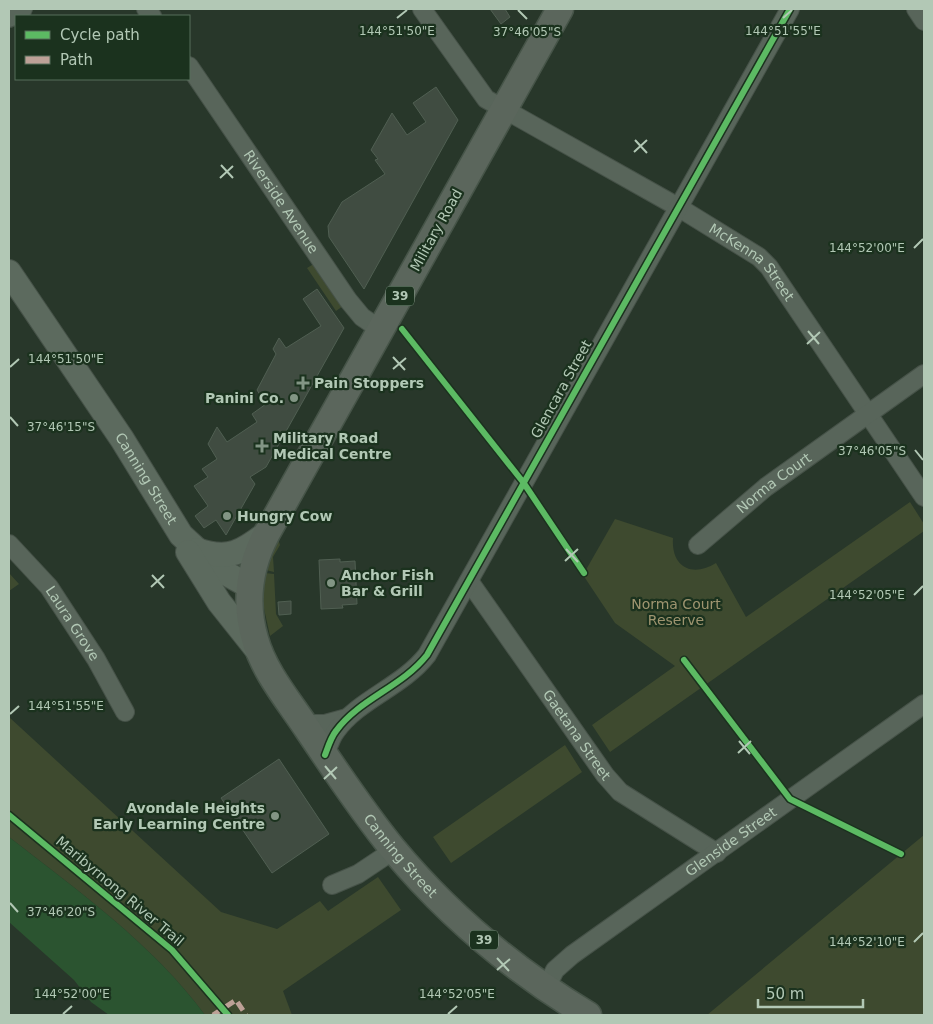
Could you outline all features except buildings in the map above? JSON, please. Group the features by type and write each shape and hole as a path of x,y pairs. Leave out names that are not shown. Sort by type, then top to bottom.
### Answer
{"main road":[{"name":"Military Road","path":"249,586 253,565 267,533 560,9"},
{"name":"Canning Street","path":"249,586 251,624 260,654 272,677 357,802 394,850 459,918 506,959 588,1015"}],"street":[{"path":"9,18 23,9"},
{"name":"McKenna Street","path":"422,9 479,92 503,109 678,207 759,256 769,267 924,497"},
{"name":"Glencara Street","path":"325,755 335,732 347,718 399,682 417,667 427,655 790,9"},
{"path":"916,9 924,21"},
{"name":"Riverside Avenue","path":"190,67 348,300 362,317 381,330"},
{"name":"Canning Street","path":"9,272 132,455 187,541 228,575 249,586"},
{"name":"Norma Court","path":"698,545 766,487 924,374"},
{"path":"187,541 227,556 245,548 267,533"},
{"name":"Canning Street","path":"187,541 186,549 219,602 260,654"},
{"name":"Laura Grove","path":"9,544 49,587 96,659 125,712"},
{"name":"Gaetana Street","path":"469,581 605,775 620,792 717,853"},
{"name":"Glenside Street","path":"546,988 555,970 572,955 924,704"},
{"name":"Glencara Street","path":"304,724 325,724 347,718"},
{"path":"332,885 358,874 394,850"}],"green space":[{"path":"315,265 343,306 336,311 307,268"},
{"name":"Norma Court Reserve","path":"910,502 924,524 924,531 610,752 592,725 675,666 615,623 583,575 615,519 673,538 673,548 676,556 679,563 685,567 699,570 716,563 746,617"},
{"path":"278,539 280,545 273,557 274,572 266,570"},
{"path":"9,573 19,584 9,591"},
{"path":"265,573 274,574 276,614 283,626 270,636 263,604"},
{"path":"9,717 221,912 277,929 320,901 328,911 378,877 401,910 283,991 292,1015 205,1015 185,989 162,965 113,919 9,837"},
{"path":"565,745 582,772 451,863 433,837"},
{"path":"924,835 924,1015 707,1015 901,854"}],"shaded area":[{"path":"9,837 113,919 185,989 205,1015 109,1015 91,1002 74,980 9,922"}],"marked path":[{"path":"213,1015 236,1000 246,1015"}],"cycle path":[{"path":"325,755 333,736 345,720 368,701 405,676 427,655 790,9"},
{"path":"402,329 523,482 584,573"},
{"path":"684,660 790,799 901,854"},
{"name":"Maribyrnong River Trail","path":"9,815 172,950 228,1015"}],"place":[{"name":"Pain Stoppers","path":"303,383"},
{"name":"Panini Co.","path":"294,398"},
{"name":"Military Road Medical Centre","path":"262,446"},
{"name":"Hungry Cow","path":"227,516"},
{"name":"Anchor Fish Bar & Grill","path":"331,583"},
{"name":"Avondale Heights Early Learning Centre","path":"275,816"}]}
